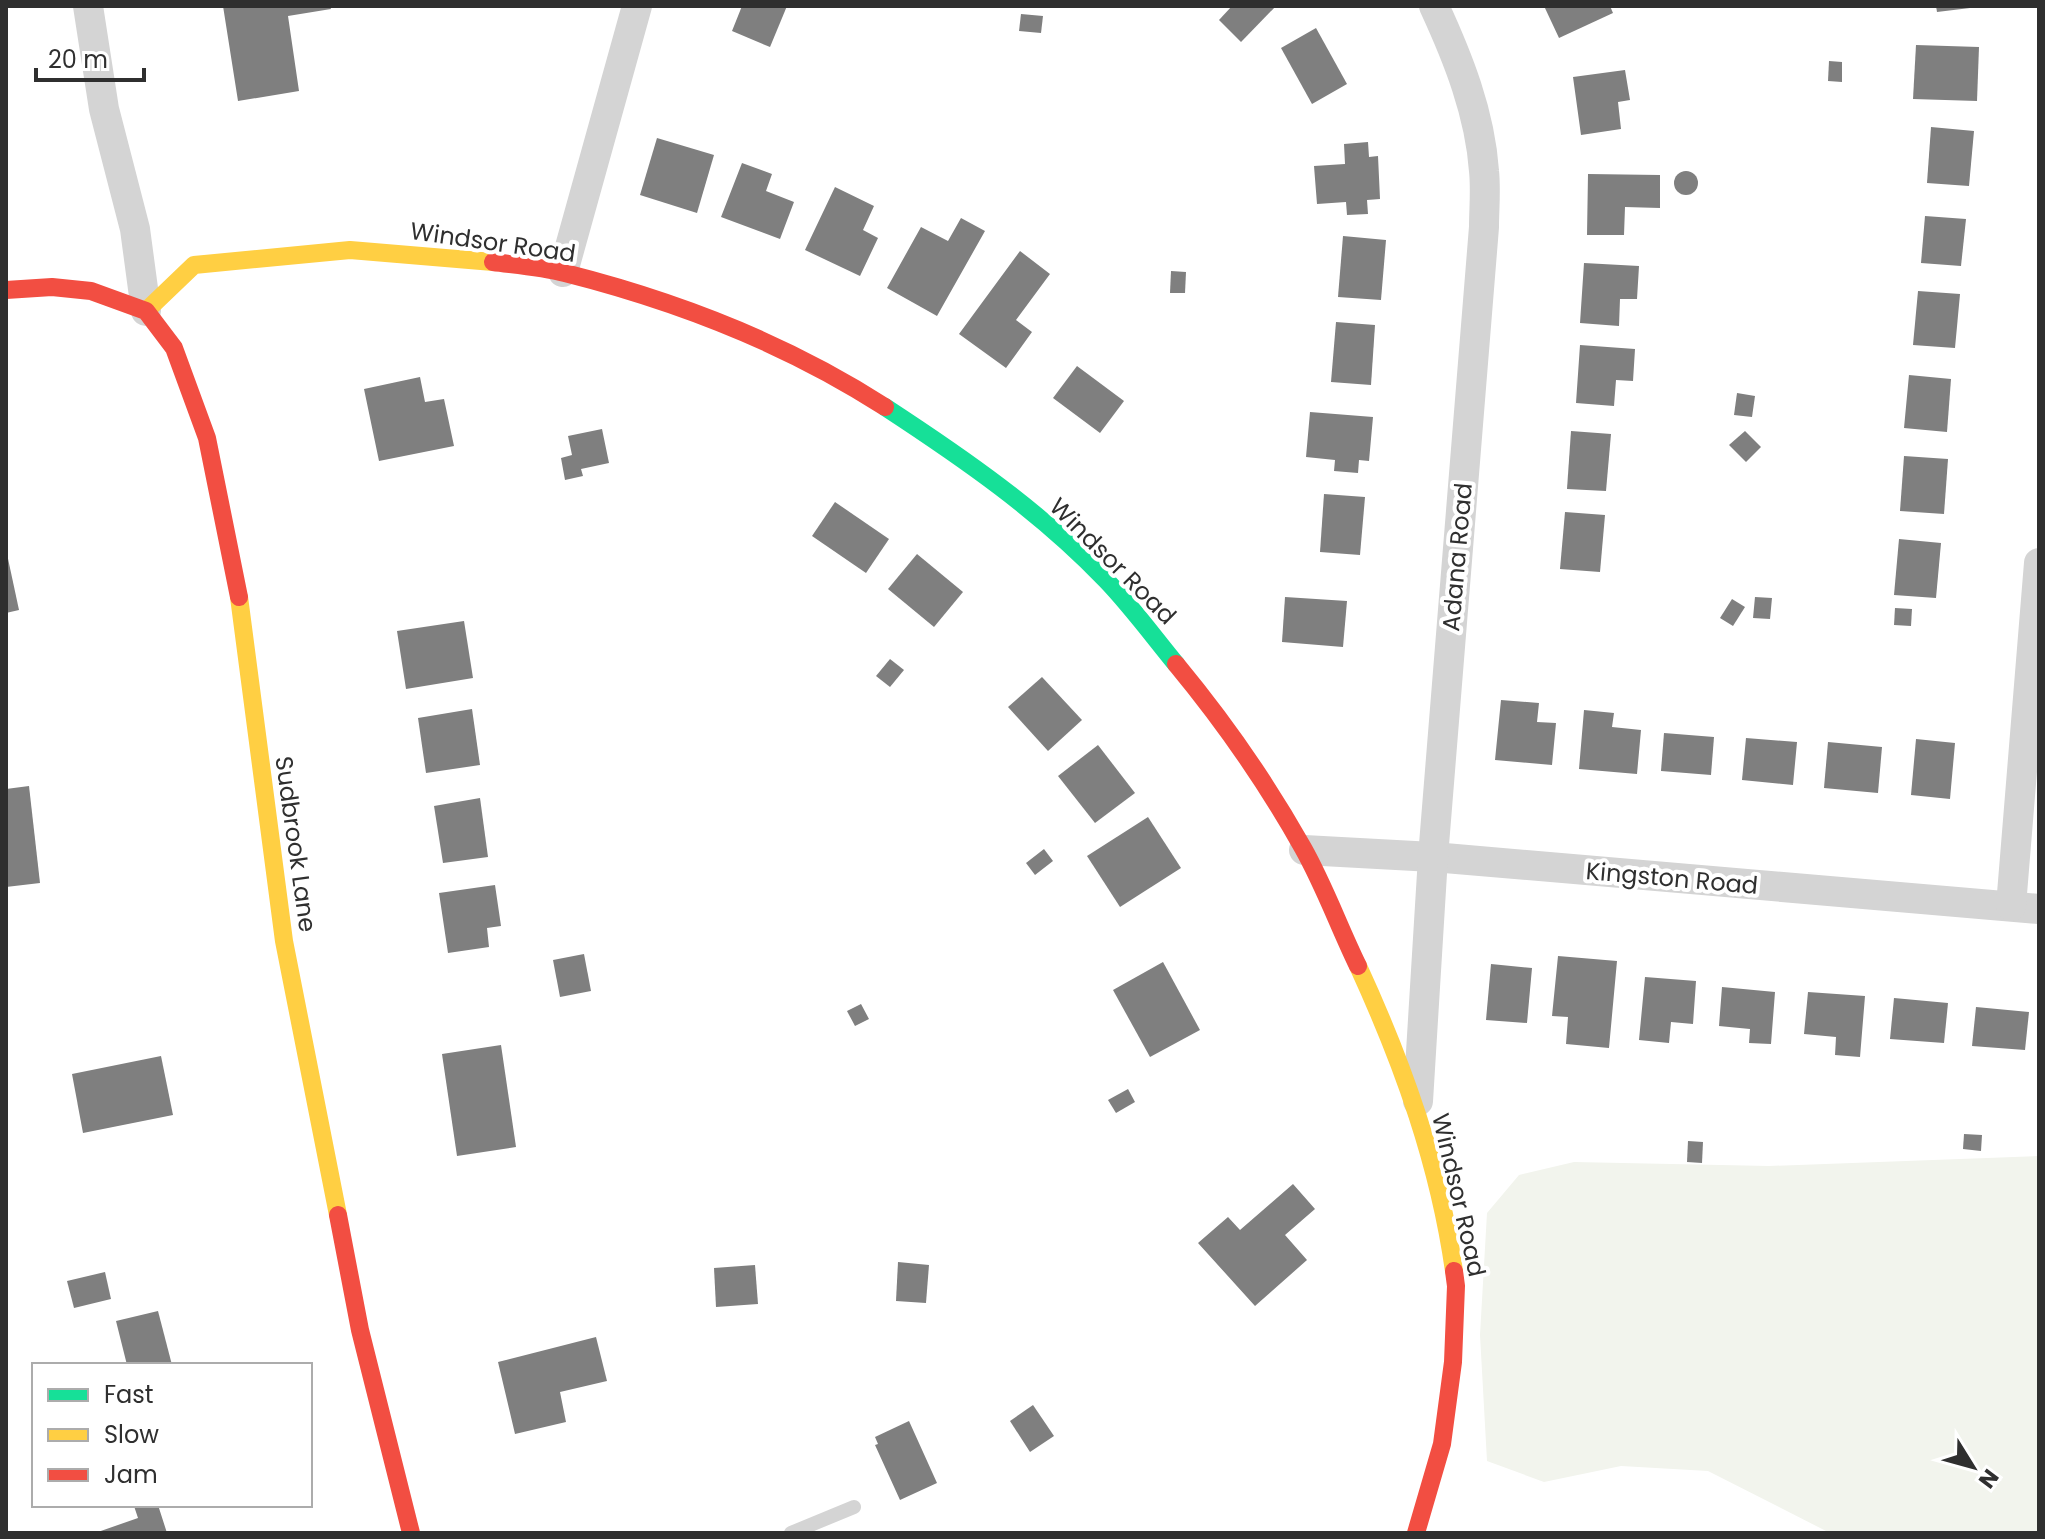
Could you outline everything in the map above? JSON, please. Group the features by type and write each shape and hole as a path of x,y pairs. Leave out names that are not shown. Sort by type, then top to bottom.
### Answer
{"street":[{"path":"6,290 52,287 91,291 146,311 135,229 104,109 88,6"},
{"path":"563,272 637,6"},
{"name":"Adana Road","path":"1418,1116 1433,857 1484,227 1484,170 1474,110 1459,60 1434,6"},
{"name":"Windsor Road","path":"146,311 194,265 350,250 467,258 563,272 662,302 761,340 846,382 947,448 1031,511 1106,580 1213,709 1263,781 1304,850 1384,1023 1429,1147 1449,1237 1456,1286 1453,1362 1442,1444 1416,1533"},
{"name":"Sudbrook Lane","path":"146,311 174,348 207,438 236,578 284,941 360,1330 411,1533"},
{"path":"2025,907 2039,563"},
{"name":"Kingston Road","path":"1304,850 1433,857 2025,907"}],"lane":[{"path":"791,1533 854,1507"}],"shaded area":[{"path":"2039,1156 2039,1533 1830,1533 1708,1471 1621,1466 1544,1482 1487,1461 1480,1335 1487,1213 1519,1175 1574,1162 1769,1166"}],"building":[{"path":"223,6 330,6 331,9 288,16 299,91 238,101"},
{"path":"742,6 787,6 770,47 732,31"},
{"path":"1232,6 1276,6 1241,42 1219,20"},
{"path":"1544,6 1610,6 1613,13 1559,38"},
{"path":"1936,6 1970,6 1970,8 1937,12"},
{"path":"1021,14 1043,16 1041,33 1019,31"},
{"path":"1316,28 1347,84 1312,104 1281,48"},
{"path":"1916,45 1979,47 1977,101 1913,99"},
{"path":"1829,61 1842,62 1842,82 1828,81"},
{"path":"1625,70 1630,100 1618,102 1621,129 1581,135 1573,77"},
{"path":"1931,127 1974,131 1969,186 1927,183"},
{"path":"657,138 714,155 697,213 640,195"},
{"path":"1368,142 1369,157 1378,156 1380,199 1367,200 1368,214 1347,215 1346,202 1317,204 1314,166 1345,164 1344,144"},
{"path":"742,163 772,174 766,191 794,202 780,239 721,217"},
{"path":"1686,171 1697,178 1698,183 1691,194 1686,195 1675,188 1674,183 1681,172"},
{"path":"1588,174 1660,175 1660,208 1625,207 1624,235 1587,235"},
{"path":"835,187 874,206 863,230 878,238 860,276 805,250"},
{"path":"1925,216 1966,219 1961,266 1921,263"},
{"path":"961,218 985,231 937,316 887,288 921,227 948,241"},
{"path":"1343,236 1386,240 1381,300 1338,297"},
{"path":"1020,251 1050,274 1016,320 1032,332 1006,368 959,334"},
{"path":"1584,263 1639,266 1637,299 1620,299 1619,326 1580,323"},
{"path":"1171,271 1186,272 1185,293 1170,293"},
{"path":"1918,291 1960,294 1955,348 1913,345"},
{"path":"1336,322 1375,325 1371,385 1331,382"},
{"path":"1580,345 1635,349 1633,381 1616,380 1614,406 1576,403"},
{"path":"1077,366 1124,401 1100,433 1053,398"},
{"path":"1909,375 1951,379 1947,432 1904,428"},
{"path":"420,377 425,402 444,399 454,446 379,461 364,389"},
{"path":"1737,393 1755,396 1752,417 1734,415"},
{"path":"1310,412 1373,417 1369,461 1359,460 1358,473 1334,471 1335,460 1306,457"},
{"path":"602,429 609,463 581,469 583,476 565,480 561,458 572,455 568,436"},
{"path":"1571,431 1611,434 1606,491 1567,489"},
{"path":"1745,431 1761,447 1746,462 1729,445"},
{"path":"1904,456 1948,459 1944,514 1900,511"},
{"path":"1324,494 1365,497 1360,555 1320,552"},
{"path":"835,502 889,539 866,573 812,536"},
{"path":"1565,512 1605,515 1600,572 1560,569"},
{"path":"1899,539 1941,543 1936,598 1894,595"},
{"path":"917,554 963,592 934,627 888,589"},
{"path":"6,555 19,610 6,613"},
{"path":"1285,597 1347,601 1343,647 1282,642"},
{"path":"1755,597 1772,598 1770,619 1753,618"},
{"path":"1732,599 1745,607 1733,626 1720,618"},
{"path":"1895,608 1912,609 1911,626 1894,625"},
{"path":"464,621 473,678 406,689 397,631"},
{"path":"890,659 904,670 890,687 876,676"},
{"path":"1042,677 1082,720 1048,751 1008,707"},
{"path":"1501,700 1539,703 1537,722 1556,723 1552,765 1495,760"},
{"path":"472,709 480,765 426,773 418,718"},
{"path":"1584,710 1614,713 1612,727 1641,730 1637,774 1579,769"},
{"path":"1664,733 1714,737 1711,775 1661,771"},
{"path":"1746,738 1797,742 1793,785 1742,780"},
{"path":"1916,739 1955,743 1950,799 1911,795"},
{"path":"1828,742 1882,747 1878,793 1824,788"},
{"path":"1098,745 1135,793 1095,823 1058,776"},
{"path":"29,786 40,883 6,887 6,789"},
{"path":"480,798 488,857 443,863 434,806"},
{"path":"1148,817 1181,868 1120,907 1087,856"},
{"path":"1044,849 1053,861 1035,875 1026,863"},
{"path":"495,885 501,926 487,928 489,947 448,953 439,893"},
{"path":"584,954 591,991 560,997 553,960"},
{"path":"1558,956 1617,961 1609,1048 1566,1044 1568,1017 1552,1016"},
{"path":"1163,962 1200,1030 1150,1057 1113,990"},
{"path":"1491,964 1532,968 1527,1023 1486,1020"},
{"path":"1645,977 1696,981 1693,1024 1671,1022 1669,1043 1639,1040"},
{"path":"1722,987 1775,992 1771,1044 1749,1043 1750,1029 1719,1026"},
{"path":"1808,992 1865,996 1860,1057 1835,1055 1836,1037 1804,1034"},
{"path":"1894,998 1948,1003 1944,1043 1890,1039"},
{"path":"861,1004 869,1019 855,1026 847,1011"},
{"path":"1976,1007 2029,1012 2025,1050 1972,1046"},
{"path":"501,1045 516,1147 457,1156 442,1054"},
{"path":"161,1056 173,1115 83,1133 72,1074"},
{"path":"1128,1089 1135,1102 1116,1113 1108,1100"},
{"path":"1964,1134 1982,1135 1981,1151 1963,1149"},
{"path":"1688,1141 1703,1142 1702,1163 1687,1162"},
{"path":"1293,1184 1315,1209 1285,1235 1307,1260 1255,1306 1198,1243 1228,1217 1240,1230"},
{"path":"898,1262 929,1265 926,1303 896,1301"},
{"path":"755,1265 758,1304 716,1307 714,1268"},
{"path":"105,1272 111,1299 74,1308 67,1281"},
{"path":"158,1311 171,1363 126,1363 116,1321"},
{"path":"596,1337 607,1381 560,1392 566,1422 515,1434 498,1362"},
{"path":"1033,1405 1054,1436 1030,1452 1010,1421"},
{"path":"909,1421 937,1483 900,1500 875,1445 878,1444 875,1437"},
{"path":"134,1507 159,1507 167,1533 95,1533 138,1518"}],"traffic: fast":[{"path":"885,407 972,466 1055,531 1115,590 1176,664"}],"traffic: slow":[{"path":"146,311 194,265 350,250 493,262"},
{"path":"239,597 284,941 338,1215"},
{"path":"1358,966 1390,1040 1429,1153 1454,1271"}],"traffic: jam":[{"path":"493,262 565,273 690,311 810,364 885,407"},
{"path":"6,290 52,287 91,291 146,311 174,348 207,438 239,597"},
{"path":"1176,664 1244,753 1289,824 1318,877 1358,966"},
{"path":"338,1215 360,1330 411,1533"},
{"path":"1416,1533 1442,1444 1453,1362 1454,1271"}]}
